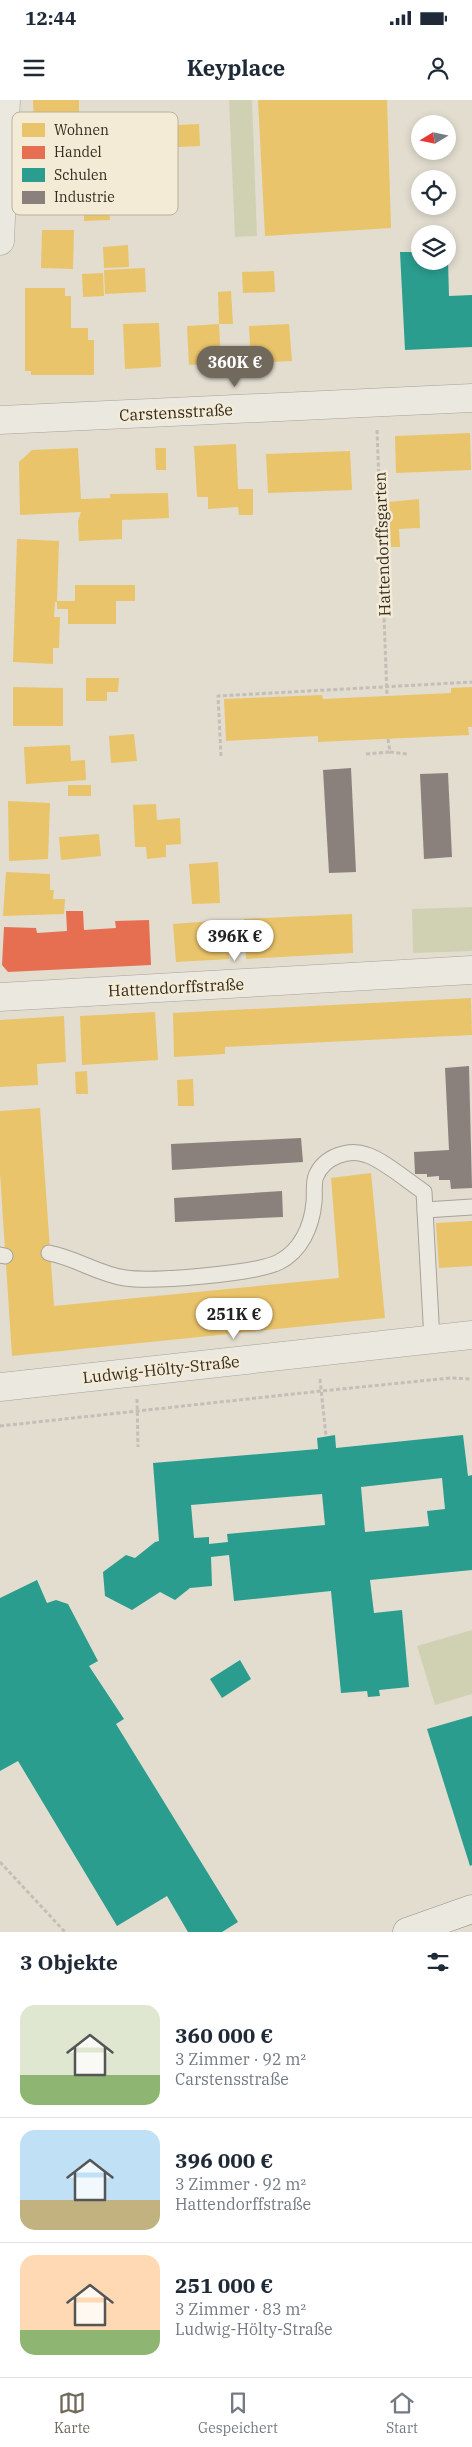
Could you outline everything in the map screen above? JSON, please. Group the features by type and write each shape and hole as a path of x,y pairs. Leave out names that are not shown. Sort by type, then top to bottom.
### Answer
{"street":[{"path":"0,241 6,100"},
{"name":"Carstensstraße","path":"0,420 472,398"},
{"name":"Hattendorffstraße","path":"0,997 472,970"},
{"name":"Ludwig-Hölty-Straße","path":"0,1387 472,1335"},
{"path":"407,1932 472,1908"}],"lane":[{"path":"49,1253 64,1256 103,1273 144,1279 254,1270 280,1262 297,1250 310,1224 314,1203 315,1177 328,1160 350,1152 368,1155 424,1192 432,1340"},
{"path":"425,1210 472,1207"}],"path":[{"name":"Hattendorffsgarten","path":"376,402 387,696"},
{"path":"221,756 218,696 472,682"},
{"path":"388,739 390,752"},
{"path":"366,754 390,752 407,754"},
{"path":"318,1352 326,1436"},
{"path":"0,1426 450,1378 472,1380"},
{"path":"136,1394 138,1446"},
{"path":"0,1862 65,1932"}],"green space":[{"path":"229,100 252,100 257,236 235,237"},
{"path":"472,907 472,951 413,953 412,909"},
{"path":"472,1630 472,1694 435,1705 417,1646"}],"building: Wohnen":[{"path":"33,100 79,100 79,112 33,112"},
{"path":"258,100 387,100 391,228 265,236"},
{"path":"199,124 200,146 178,147 178,125"},
{"path":"84,215 110,215 110,220 84,221"},
{"path":"42,230 74,230 73,269 41,268"},
{"path":"128,245 129,267 104,268 103,247"},
{"path":"145,268 146,292 105,294 104,270"},
{"path":"274,271 275,292 243,293 242,272"},
{"path":"103,273 104,296 83,297 82,274"},
{"path":"25,288 65,288 65,296 71,296 71,328 88,328 88,340 94,340 94,375 31,375 31,371 25,371"},
{"path":"231,291 233,324 219,324 218,292"},
{"path":"159,323 161,367 125,369 123,324"},
{"path":"219,324 221,363 189,365 187,326"},
{"path":"289,324 292,361 251,363 249,326"},
{"path":"470,433 471,470 396,473 395,436"},
{"path":"236,444 238,489 253,489 253,515 239,515 238,507 208,509 208,497 197,497 194,446"},
{"path":"78,448 81,499 110,498 110,494 168,493 169,518 122,520 122,539 79,541 78,521 81,512 20,515 19,462 32,450"},
{"path":"155,448 166,448 166,470 156,470"},
{"path":"350,451 352,490 268,493 266,454"},
{"path":"419,499 420,528 399,529 400,547 391,547 389,502"},
{"path":"17,539 59,541 57,601 75,601 75,585 135,585 135,601 116,601 116,624 68,624 68,609 57,609 57,602 55,602 54,617 60,617 59,648 53,648 53,664 13,662"},
{"path":"86,678 119,678 118,692 107,692 107,701 86,701"},
{"path":"13,687 63,688 63,726 13,726"},
{"path":"472,687 472,727 468,727 469,735 318,742 318,736 226,741 224,699 322,695 323,699 451,693 451,688"},
{"path":"134,734 137,761 111,763 109,736"},
{"path":"70,745 71,761 85,760 86,780 26,784 24,747"},
{"path":"68,785 91,785 91,796 68,796"},
{"path":"8,801 50,803 48,859 9,861"},
{"path":"156,804 157,820 180,818 181,844 166,845 166,857 147,859 146,847 135,847 133,805"},
{"path":"99,834 101,856 61,860 59,837"},
{"path":"218,862 220,903 192,904 189,864"},
{"path":"6,872 50,874 50,890 54,890 53,899 65,899 64,914 3,916"},
{"path":"352,914 353,953 246,959 244,919"},
{"path":"226,920 229,959 176,962 173,924"},
{"path":"471,998 472,1035 225,1047 225,1054 174,1057 173,1013"},
{"path":"155,1012 158,1060 82,1065 80,1016"},
{"path":"64,1016 66,1062 37,1064 38,1085 0,1087 0,1020"},
{"path":"87,1071 88,1094 76,1094 75,1072"},
{"path":"193,1079 194,1106 178,1106 177,1080"},
{"path":"40,1108 54,1306 339,1278 331,1178 371,1173 385,1318 12,1356 0,1173 0,1111"},
{"path":"472,1221 472,1266 439,1268 436,1223"}],"building: Handel":[{"path":"66,911 83,911 84,930 116,928 115,921 149,920 151,965 8,972 2,965 4,927 36,928 37,933 67,931"}],"building: Schulen":[{"path":"400,252 411,252 411,270 448,270 449,296 472,295 472,347 405,350"},
{"path":"335,1435 336,1448 463,1435 468,1476 472,1475 472,1570 370,1580 374,1613 402,1610 409,1687 379,1690 380,1696 368,1697 367,1691 341,1693 331,1591 234,1601 229,1555 211,1557 212,1586 190,1588 175,1600 160,1592 132,1610 105,1596 103,1572 126,1555 135,1558 159,1541 153,1463 318,1449 317,1438","holes":["442,1478 445,1509 427,1511 429,1526 365,1532 361,1487","322,1494 325,1525 227,1534 228,1542 209,1544 209,1537 194,1538 191,1505"]},
{"path":"37,1580 47,1603 56,1600 68,1604 98,1661 89,1666 124,1719 116,1724 238,1922 222,1932 188,1932 167,1896 117,1926 18,1761 0,1771 0,1598"},
{"path":"240,1660 251,1679 222,1698 210,1679"},
{"path":"472,1716 472,1865 470,1866 427,1729"}],"building: Industrie":[{"path":"351,768 356,872 329,873 323,770"},
{"path":"448,773 452,857 424,859 420,774"},
{"path":"469,1066 472,1188 451,1189 450,1180 439,1180 439,1176 427,1177 427,1174 415,1174 414,1152 449,1150 445,1068"},
{"path":"301,1138 303,1162 172,1170 171,1144"},
{"path":"282,1191 283,1217 175,1222 174,1198"}]}
